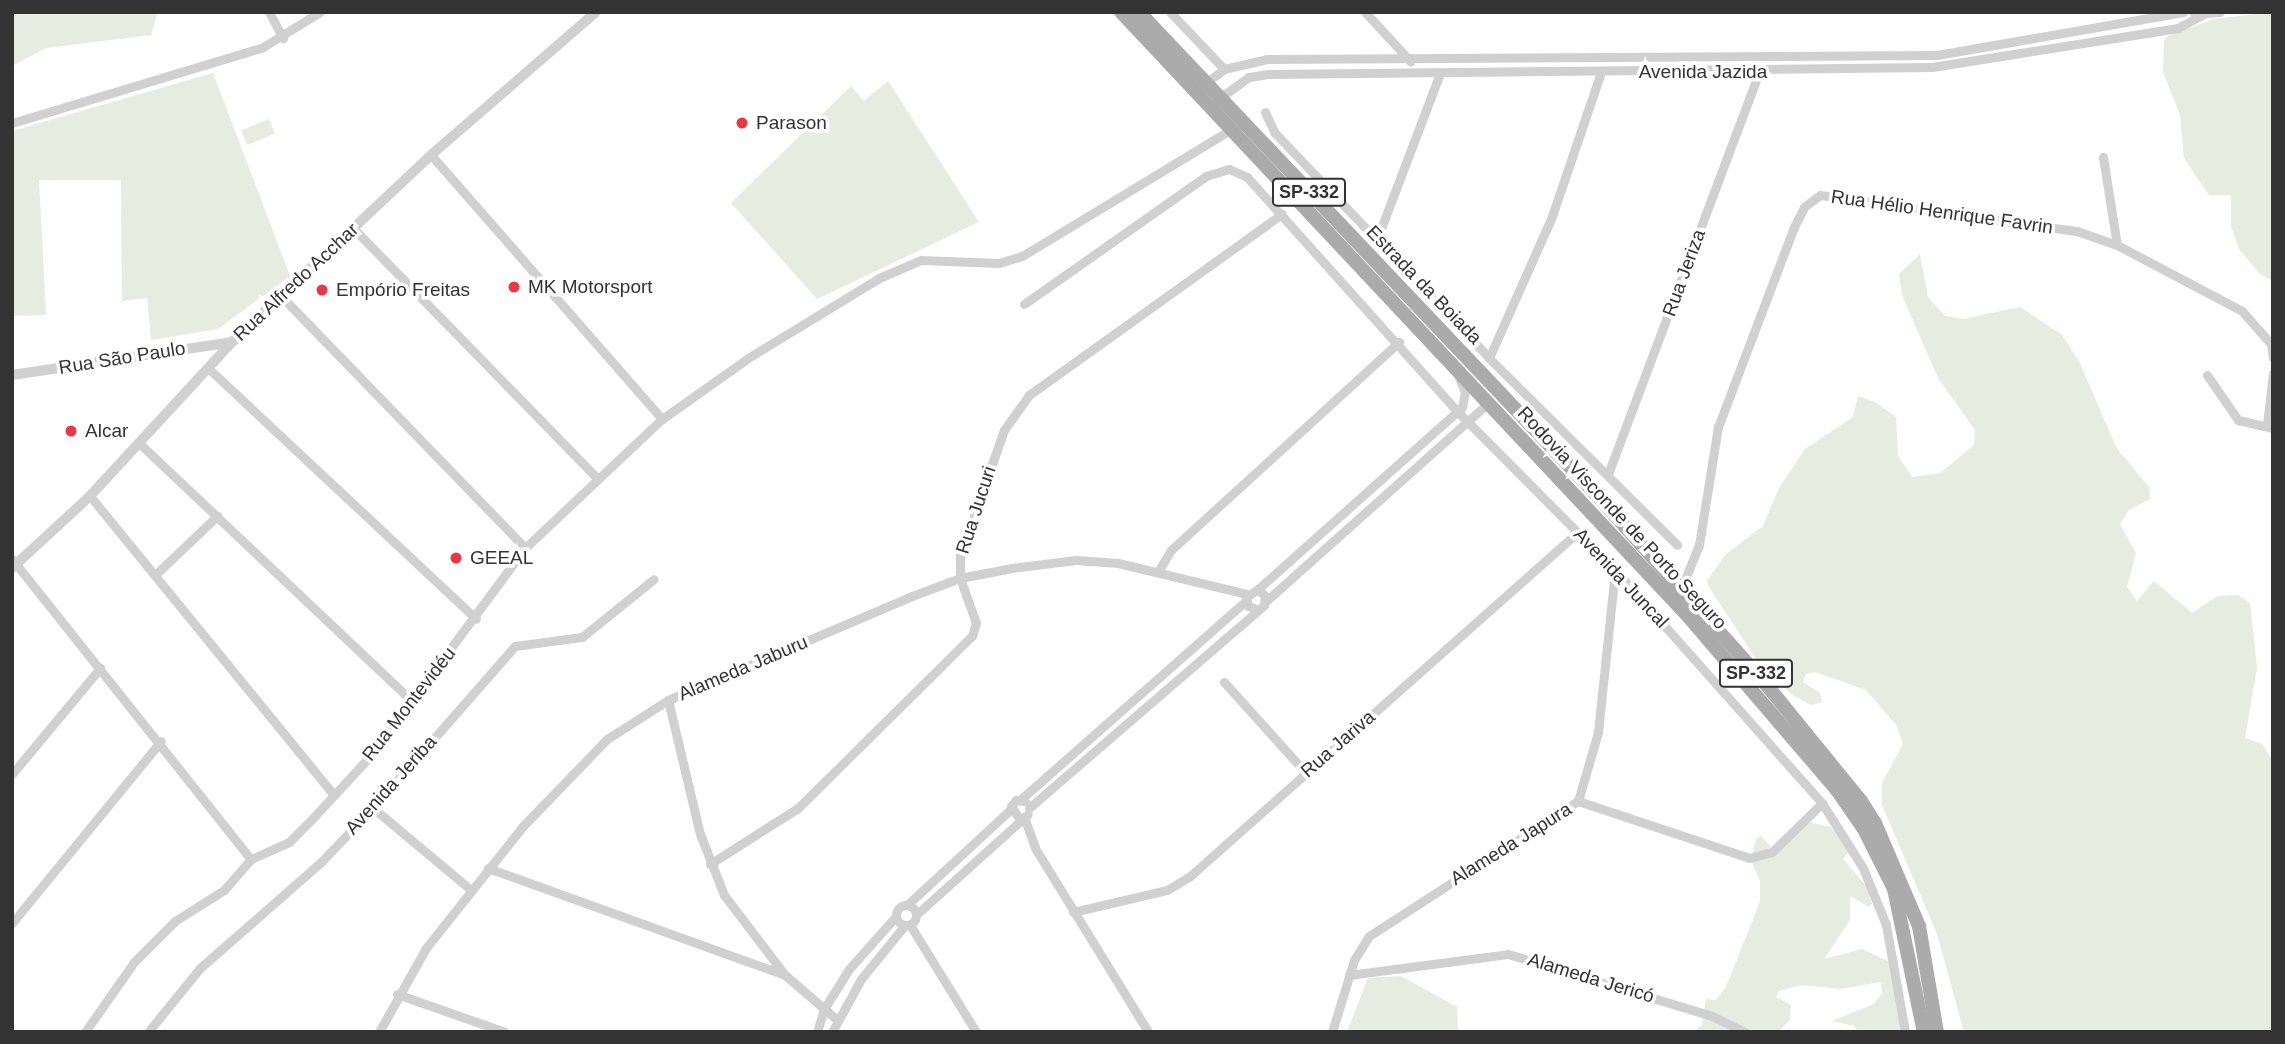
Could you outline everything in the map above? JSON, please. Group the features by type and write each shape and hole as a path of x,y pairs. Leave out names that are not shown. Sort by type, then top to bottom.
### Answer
{"main road":[{"name":"Estrada da Boiada","path":"1121,12 1202,87"},
{"name":"Estrada da Boiada","path":"1139,12 1215,101 1479,370"},
{"name":"Estrada da Boiada","path":"1215,101 1232,129 1452,364"},
{"name":"Rodovia Visconde de Porto Seguro","path":"1452,364 1688,615 1837,790 1864,829 1894,889 1905,928 1924,1032"},
{"path":"1479,370 1491,389 1488,403"},
{"name":"Rodovia Visconde de Porto Seguro","path":"1479,370 1773,693 1875,823 1919,926 1937,1032"}],"street":[{"path":"270,12 282,38"},
{"path":"12,123 111,96 282,38 320,12"},
{"name":"Rua Alfredo Acchar","path":"14,564 90,496 232,342 283,298 431,155 596,12"},
{"path":"1170,12 1224,68"},
{"path":"1365,12 1419,74"},
{"name":"Avenida Jazida","path":"1202,87 1224,68 1267,59 1937,55 2183,12"},
{"name":"Avenida Jazida","path":"1215,101 1249,77 1268,74 1759,72 1932,67 2178,28 2202,14 2220,12"},
{"path":"1489,358 1551,219 1601,72 1593,65 1602,57"},
{"name":"Rua Jeriza","path":"1608,474 1759,72 1768,65 1760,57"},
{"path":"1377,239 1440,73"},
{"path":"1265,112 1275,133 1489,358 1608,474 1676,545"},
{"name":"Rua Montevidéu","path":"85,1032 134,962 175,921 224,890 251,859 289,842 332,793 372,754 475,619 525,548 662,419 748,358 879,278 921,260 999,263 1022,256 1232,129"},
{"path":"431,155 662,419"},
{"path":"2103,157 2117,245"},
{"name":"Avenida Juncal","path":"1024,304 1206,176 1229,169 1247,177 1399,342 1457,411 1615,570 1822,803 1863,868 1886,925 1905,1032"},
{"name":"Rua Hélio Henrique Favrin","path":"1681,589 1699,545 1718,427 1794,227 1811,200 1829,195 2077,231 2117,245 2242,311 2272,344 2273,358"},
{"name":"Rua Jucuri","path":"710,864 798,808 962,648 976,623 960,578 960,556 1004,430 1029,396 1282,214"},
{"path":"354,229 597,478"},
{"path":"283,298 525,548"},
{"name":"Rua São Paulo","path":"12,375 232,342"},
{"path":"1159,570 1171,550 1399,342"},
{"path":"817,1032 824,1009 849,969 896,916 899,908 907,905 1020,800 1457,411 1465,392 1452,364"},
{"path":"208,368 475,619"},
{"path":"2207,375 2238,420 2270,427 2273,373"},
{"path":"832,1032 836,1019 873,961 916,914 1024,814 1488,403"},
{"path":"139,443 412,701"},
{"path":"90,496 332,793"},
{"path":"155,575 217,516"},
{"name":"Rua Jariva","path":"1073,912 1167,890 1189,877 1305,772 1484,619 1578,532"},
{"name":"Alameda Jaburu","path":"379,1032 397,994 488,868 580,763 629,722 668,700 960,578 1076,560 1159,570 1247,598"},
{"path":"14,564 161,741 251,859"},
{"name":"Alameda Japura","path":"1332,1032 1349,975 1361,946 1380,926 1578,801 1598,732 1615,570"},
{"name":"Avenida Jeriba","path":"148,1032 200,968 321,862 515,646 524,641 582,637 653,579"},
{"path":"1258,589 1266,601"},
{"path":"1247,598 1256,609"},
{"path":"12,774 100,668"},
{"path":"1224,682 1305,772"},
{"path":"668,700 710,864 738,917 785,975 836,1019"},
{"path":"12,923 161,741"},
{"path":"1020,800 1035,848 1148,1032"},
{"path":"1578,801 1749,858 1772,852 1822,803"},
{"path":"373,807 471,891"},
{"path":"1010,810 1024,814"},
{"path":"488,868 785,975"},
{"path":"907,905 916,914"},
{"path":"896,916 907,925 976,1032"},
{"name":"Alameda Jericó","path":"1349,975 1508,954 1712,1016 1745,1032"},
{"path":"397,994 505,1032"}],"shaded area":[{"path":"12,12 158,12 151,35 46,48 12,66"},
{"path":"2273,12 2273,281 2260,274 2239,249 2231,227 2231,195 2209,195 2184,158 2180,115 2163,72 2164,40 2168,36 2214,19"},
{"path":"213,73 290,276 218,329 151,340 147,298 122,301 121,180 39,180 46,315 12,316 12,131"},
{"path":"888,81 979,222 817,299 731,203 851,86 864,101"},
{"path":"269,119 275,134 247,145 241,130"},
{"path":"1920,254 1928,297 1945,316 1963,319 2020,307 2062,335 2079,361 2117,449 2149,487 2150,499 2129,510 2120,524 2136,553 2127,587 2137,601 2154,581 2192,613 2217,596 2238,595 2250,603 2257,668 2245,738 2262,744 2273,761 2273,1032 1964,1032 1937,934 1882,805 1882,783 1903,744 1897,726 1866,690 1815,672 1806,674 1803,682 1820,693 1822,702 1811,705 1794,696 1764,671 1709,587 1707,581 1725,555 1763,526 1779,488 1805,449 1853,417 1858,396 1875,402 1896,417 1898,456 1912,477 1940,473 1974,445 1975,430 1938,378 1902,295 1899,274"},
{"path":"1804,821 1831,827 1846,844 1848,853 1843,859 1867,887 1872,904 1869,907 1850,896 1850,920 1824,959 1862,949 1892,963 1904,1032 1858,1032 1854,1026 1832,1021 1874,1004 1882,993 1881,982 1840,989 1801,985 1779,991 1776,997 1791,1005 1790,1020 1778,1032 1693,1032 1702,1025 1706,999 1716,1000 1726,987 1760,902 1760,881 1751,860 1756,839 1761,836 1772,848"},
{"path":"1401,976 1457,1007 1458,1032 1347,1032 1368,978"}],"place":[{"name":"Parason","path":"742,123"},
{"name":"MK Motorsport","path":"514,287"},
{"name":"Empório Freitas","path":"322,290"},
{"name":"Alcar","path":"71,431"},
{"name":"GEEAL","path":"456,558"}]}
